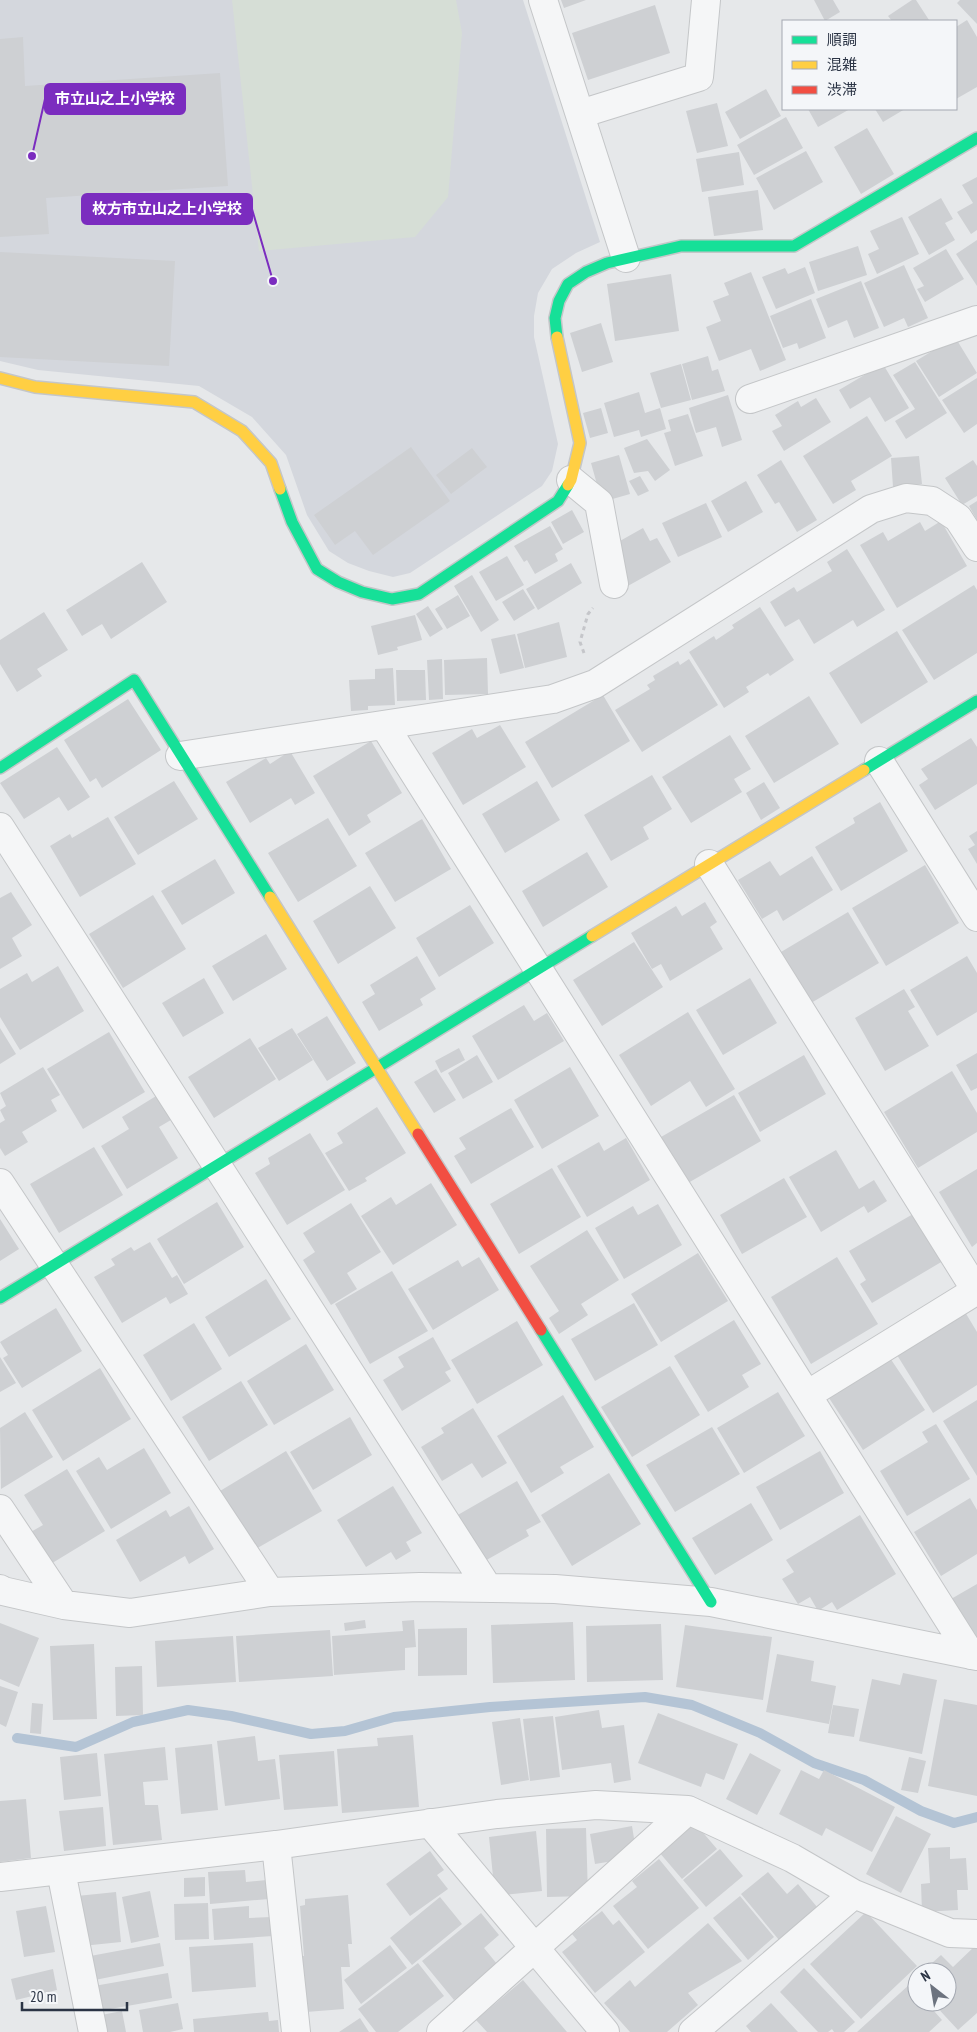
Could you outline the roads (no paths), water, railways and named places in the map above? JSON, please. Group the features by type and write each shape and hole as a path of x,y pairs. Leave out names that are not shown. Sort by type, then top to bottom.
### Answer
{"street":[{"path":"543,0 626,258"},
{"path":"580,114 699,77 706,0"},
{"path":"0,378 35,387 194,402 242,430 271,463 292,522 317,569 338,582 362,592 392,599 419,594 558,501 571,480 580,443 556,334 555,318 559,301 568,284 586,272 607,263 682,246 794,246 977,138"},
{"path":"750,399 977,320"},
{"path":"571,480 598,503 614,584"},
{"path":"180,756 553,699 595,684 871,509 906,498 932,501 958,518 977,547"},
{"path":"0,768 134,680 711,1602"},
{"path":"0,1298 977,701"},
{"path":"384,725 974,1656"},
{"path":"879,761 977,917"},
{"path":"0,827 488,1588"},
{"path":"709,864 977,1291 808,1395"},
{"path":"0,1184 270,1592"},
{"path":"0,1509 64,1605"},
{"path":"0,1589 3,1592 64,1605 130,1613 270,1592 420,1587 555,1589 711,1602 974,1656"},
{"path":"0,1877 276,1846 497,1814 596,1805 688,1810 792,1858 854,1894 950,1933 977,1934"},
{"path":"441,2032 536,1949 688,1810"},
{"path":"430,1824 606,2032"},
{"path":"276,1846 296,2032"},
{"path":"60,1871 93,2032"},
{"path":"693,2032 854,1894"}],"waterway":[{"path":"17,1738 76,1747 133,1722 188,1710 231,1716 311,1734 345,1731 394,1717 490,1707 645,1697 692,1705 760,1733 814,1763 864,1780 921,1811 954,1823 977,1817"}],"place":[{"name":"市立山之上小学校","path":"32,156"},
{"name":"枚方市立山之上小学校","path":"273,281"}]}
